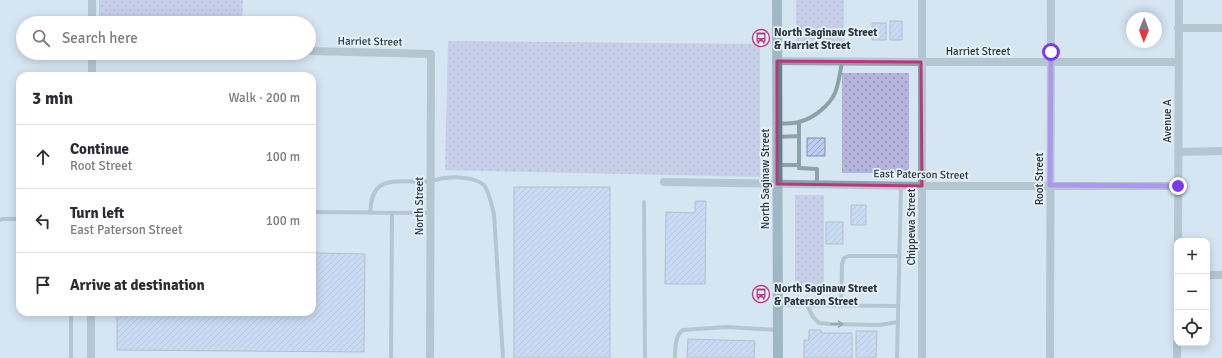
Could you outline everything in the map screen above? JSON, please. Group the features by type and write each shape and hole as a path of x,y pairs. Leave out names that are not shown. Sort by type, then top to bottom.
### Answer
{"main road":[{"name":"North Saginaw Street","path":"778,0 778,358"}],"street":[{"path":"92,0 92,16"},
{"name":"Chippewa Street","path":"922,0 922,358"},
{"name":"Root Street","path":"1050,358 1051,0"},
{"name":"Avenue A","path":"1178,0 1178,238"},
{"path":"1178,28 1222,28"},
{"name":"Harriet Street","path":"316,51 431,54"},
{"name":"North Street","path":"430,358 431,54"},
{"path":"92,60 92,72"},
{"name":"Harriet Street","path":"777,61 1178,62"},
{"path":"1178,152 1222,151"},
{"name":"East Paterson Street","path":"664,182 922,186 1178,186"},
{"path":"1210,275 1222,275"},
{"path":"91,316 91,358"},
{"path":"1177,346 1177,358"}],"lane":[{"path":"777,124 799,122 818,113 835,93 842,62"},
{"path":"799,122 799,165"},
{"path":"777,136 798,136"},
{"path":"777,165 799,165 800,168 816,169 817,184"},
{"path":"370,213 372,197 376,190 383,185 393,182 430,182 446,178 474,179 484,186 491,202 494,214 503,358"},
{"path":"897,358 901,185"},
{"path":"644,202 645,358"},
{"path":"316,212 430,213"},
{"path":"391,358 392,213"},
{"path":"0,220 16,219"},
{"path":"841,306 842,264 844,258 849,256 899,256"},
{"path":"777,305 898,306"},
{"path":"807,305 813,317 820,323 879,325 898,322"},
{"path":"71,316 71,358"},
{"path":"675,358 675,348 680,331 683,330 726,328 777,330"}],"highlighted area":[{"path":"777,61 921,62 922,186 777,184"}],"shaded area":[{"path":"99,0 243,0 242,16 99,16"},
{"path":"796,0 844,0 844,49 796,49"},
{"path":"448,41 760,44 760,177 445,170"},
{"path":"842,73 909,73 909,173 842,173"},
{"path":"795,195 824,195 824,292 795,292"}],"building":[{"path":"890,21 902,21 902,40 890,40"},
{"path":"872,23 886,23 886,40 872,40"},
{"path":"807,138 825,138 825,156 807,156"},
{"path":"514,187 610,187 610,358 514,358"},
{"path":"695,201 706,201 705,284 665,284 666,212 695,213"},
{"path":"851,205 866,205 866,225 851,225"},
{"path":"826,222 843,222 843,244 826,244"},
{"path":"316,253 365,254 364,352 117,350 117,316 316,316"},
{"path":"809,330 821,330 821,333 852,333 852,358 804,358 804,340 809,340"},
{"path":"856,331 877,331 876,358 856,358"},
{"path":"688,339 755,341 754,358 687,358"}],"place":[{"name":"North Saginaw Street & Harriet Street","path":"761,38"},
{"name":"North Saginaw Street & Paterson Street","path":"761,294"}],"route":[{"path":"1051,52 1050,185 1178,186"}]}
